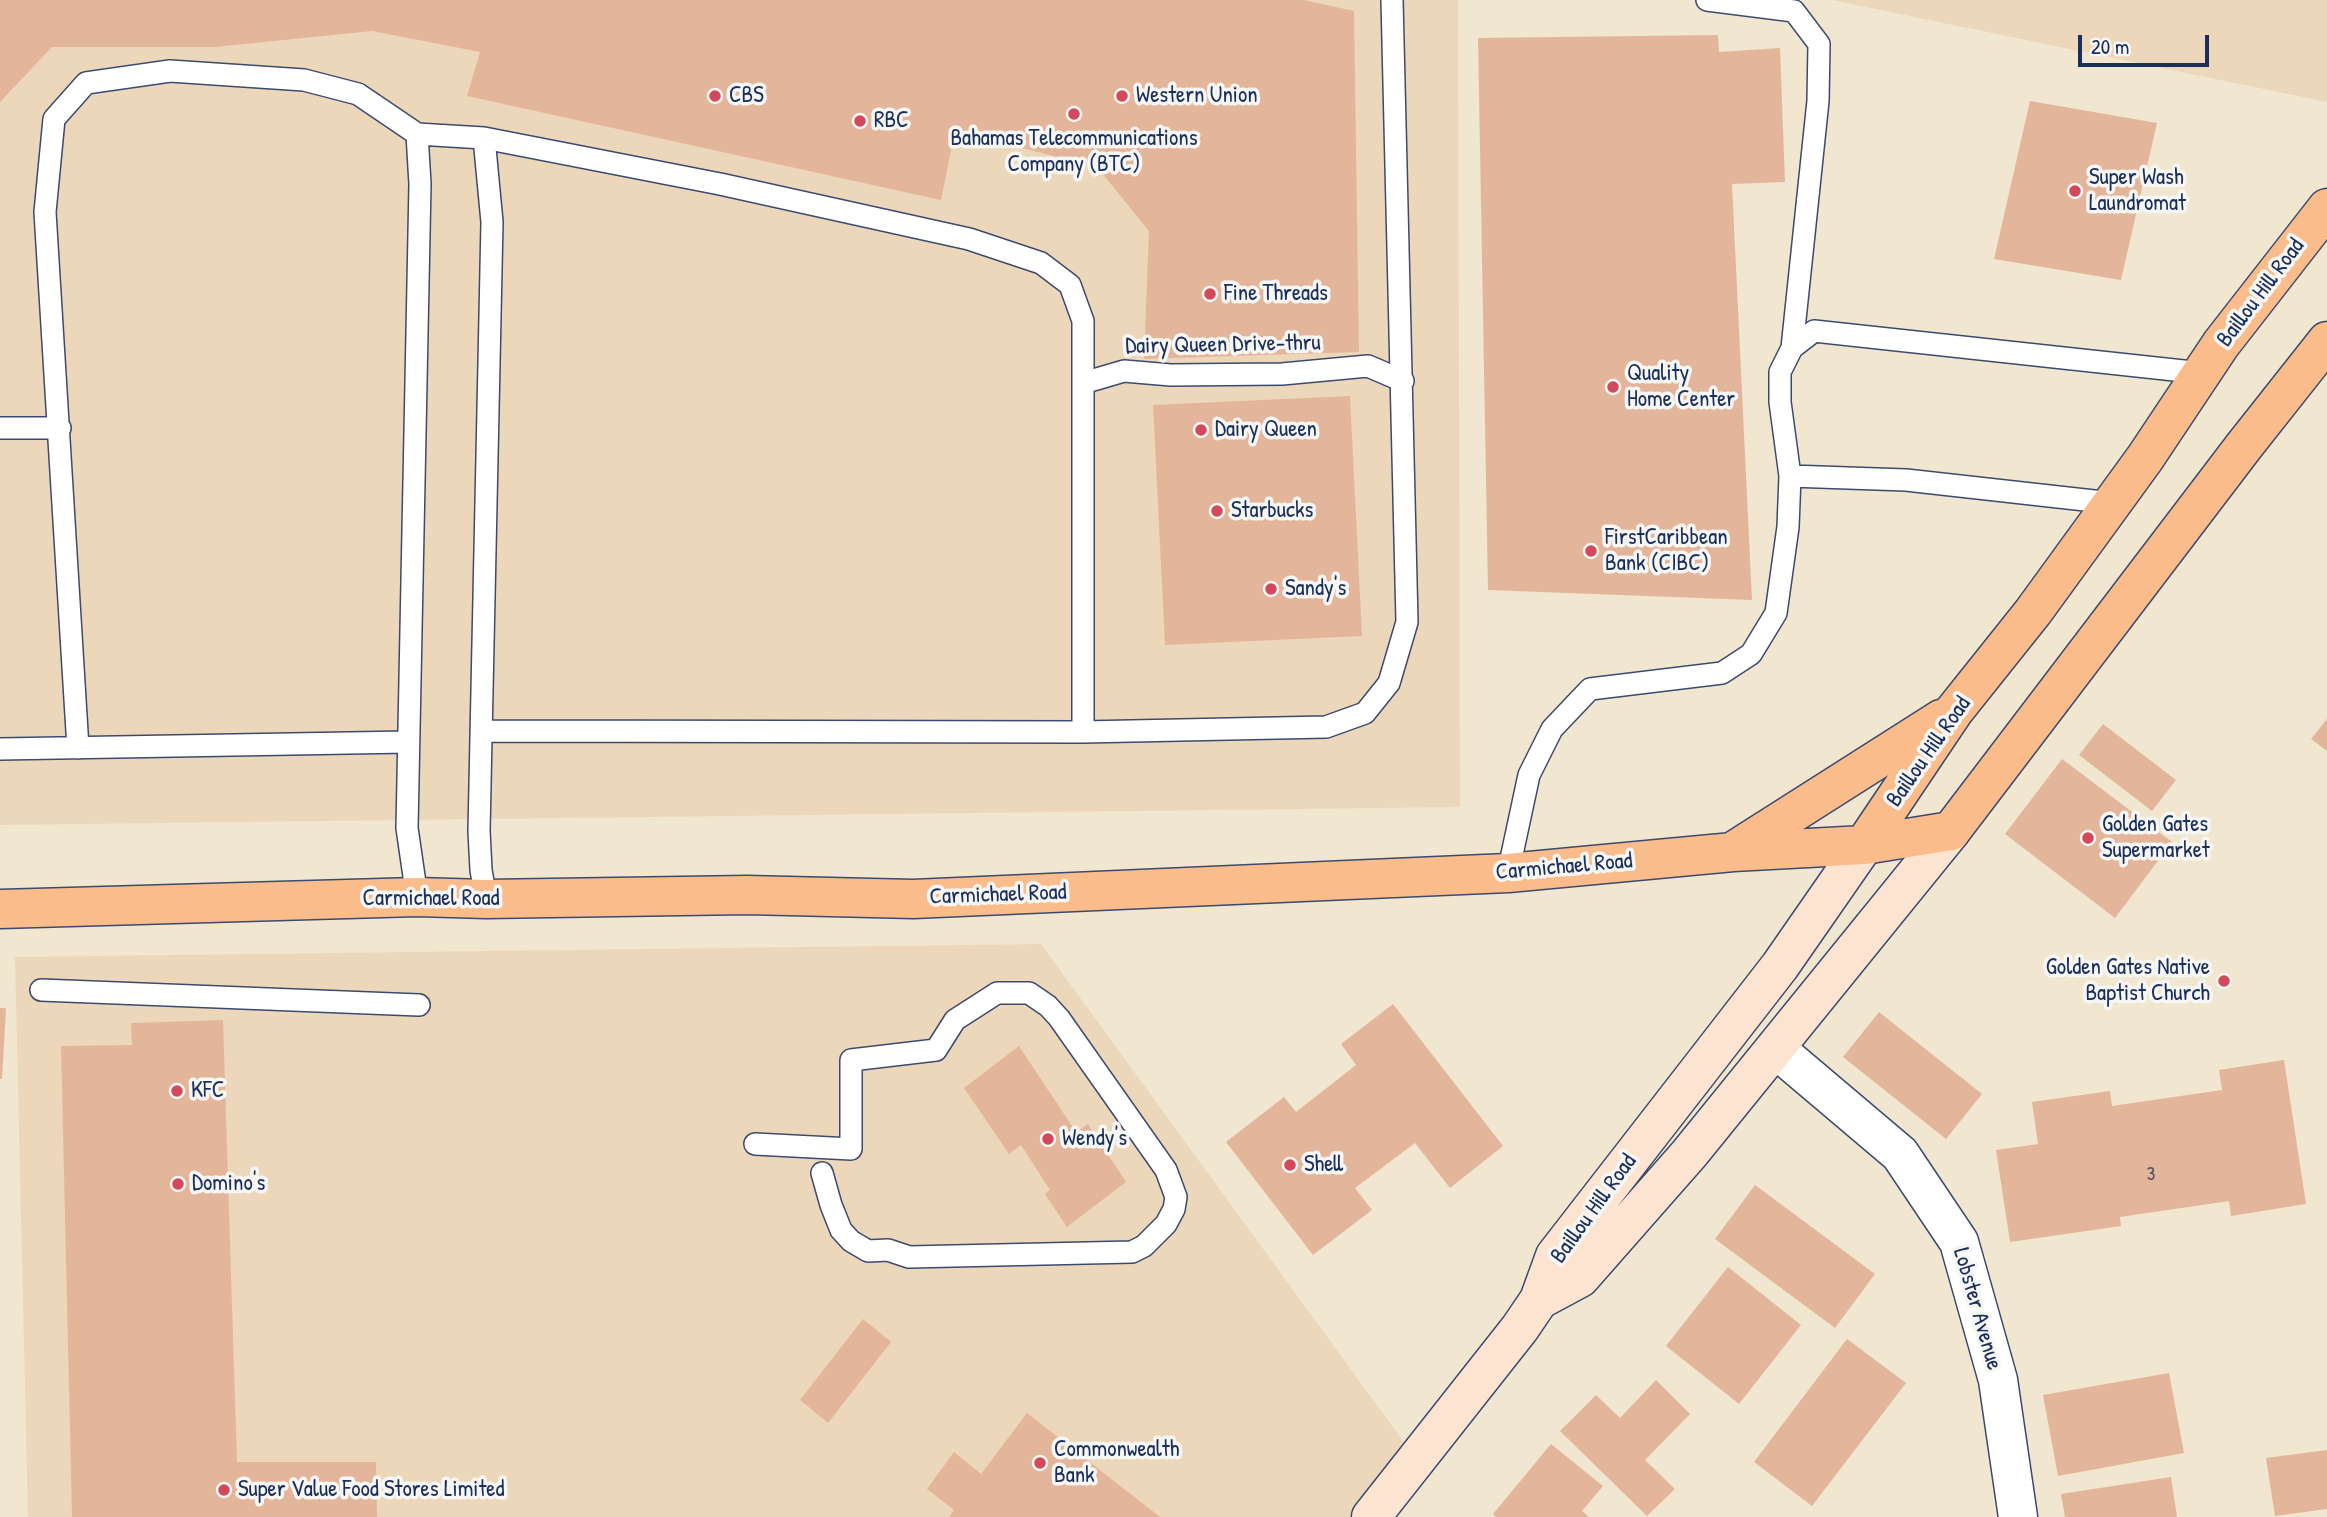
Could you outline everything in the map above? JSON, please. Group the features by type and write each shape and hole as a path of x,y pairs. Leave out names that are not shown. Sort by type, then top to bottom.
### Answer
{"main road":[{"name":"Baillou Hill Road","path":"1371,1517 1520,1328 1539,1300 1555,1256 1780,966 1954,711 2025,622 2252,303 2327,208"},
{"name":"Baillou Hill Road","path":"1539,1300 1580,1278 1689,1154 1776,1049 1951,831 2327,341"},
{"name":"Carmichael Road","path":"0,909 417,897 747,895 914,899 1508,873 1733,852 1954,711"},
{"path":"1733,852 1864,845 1951,831"}],"street":[{"name":"Lobster Avenue","path":"1776,1049 1900,1154 1959,1242 1998,1380 2018,1517"}],"lane":[{"path":"481,731 1083,732 1326,727 1365,713 1389,683 1407,622 1392,0"},
{"path":"1508,873 1529,775 1552,729 1590,689 1722,673 1751,654 1776,613 1788,527 1790,476 1780,402 1780,372 1792,348 1818,101 1819,44 1794,11 1707,0"},
{"path":"78,748 45,212 54,119 86,83 170,71 304,80 358,94 417,134 484,138 720,184 970,239 1041,263 1070,285 1083,321 1083,732"},
{"path":"417,134 420,184 407,828 417,897"},
{"path":"484,138 492,222 479,831 486,898"},
{"path":"1792,348 1814,331 2202,373"},
{"name":"Dairy Queen Drive-thru","path":"1083,383 1124,371 1171,375 1282,374 1368,366 1403,381"},
{"path":"0,428 60,428"},
{"path":"1790,476 1906,480 2112,503"},
{"path":"0,749 408,741"},
{"path":"41,990 419,1005"},
{"path":"755,1144 851,1149 851,1060 936,1050 954,1020 997,993 1029,993 1048,1006 1059,1018 1166,1170 1176,1197 1174,1209 1166,1224 1144,1246 1132,1252 909,1257 888,1250 868,1251 851,1241 841,1230 822,1173"}],"shaded area":[{"path":"0,0 1458,0 1460,807 0,825"},
{"path":"1832,0 2327,0 2327,102"},
{"path":"1041,944 1411,1452 1359,1517 28,1517 15,957"}],"building":[{"path":"0,0 1304,0 1354,11 1359,352 1144,359 1149,231 1097,167 955,131 941,200 467,96 480,52 372,31 215,47 52,47 0,102"},
{"name":"Quality Home Center","path":"1718,35 1719,52 1780,48 1785,182 1732,184 1752,600 1488,590 1478,38"},
{"name":"Super Wash Laundromat","path":"2030,101 2157,123 2121,280 1994,259"},
{"path":"1350,396 1362,636 1165,645 1153,405"},
{"path":"2327,719 2327,751 2311,739"},
{"path":"2103,724 2176,780 2152,811 2079,755"},
{"name":"Golden Gates Supermarket","path":"2062,759 2172,842 2115,918 2005,834"},
{"name":"Shell","path":"1393,1004 1503,1146 1450,1188 1415,1143 1355,1188 1372,1210 1313,1255 1226,1142 1284,1097 1296,1112 1356,1065 1341,1044"},
{"path":"0,1008 6,1008 2,1079 0,1079"},
{"path":"1879,1012 1982,1094 1946,1139 1843,1057"},
{"path":"223,1020 237,1462 376,1462 377,1517 72,1517 61,1046 132,1045 131,1023"},
{"name":"Wendy's","path":"1019,1046 1076,1132 1088,1124 1126,1182 1067,1227 1045,1194 1050,1190 1021,1145 1009,1154 964,1088"},
{"path":"2284,1060 2306,1204 2231,1216 2229,1201 2120,1217 2121,1226 2010,1242 1996,1150 2038,1144 2032,1102 2110,1091 2112,1106 2222,1090 2219,1070"},
{"path":"1755,1185 1875,1274 1835,1328 1715,1239"},
{"path":"1728,1267 1801,1325 1739,1404 1666,1346"},
{"path":"863,1319 891,1342 828,1423 800,1400"},
{"path":"1847,1339 1906,1383 1812,1506 1754,1462"},
{"path":"2169,1373 2184,1453 2058,1476 2043,1395"},
{"path":"1656,1380 1690,1414 1645,1460 1675,1489 1647,1516 1560,1431 1596,1395 1620,1418"},
{"name":"Commonwealth Bank","path":"1027,1413 1160,1517 949,1517 954,1510 927,1489 954,1452 981,1474"},
{"path":"1551,1444 1603,1486 1582,1511 1589,1517 1496,1517 1493,1514"},
{"path":"2327,1450 2327,1509 2275,1516 2266,1458"},
{"path":"2171,1477 2177,1517 2065,1517 2061,1494"}],"place":[{"name":"CBS","path":"715,96"},
{"name":"Western Union","path":"1122,96"},
{"name":"Bahamas Telecommunications Company (BTC)","path":"1074,114"},
{"name":"RBC","path":"860,121"},
{"name":"Super Wash Laundromat","path":"2075,191"},
{"name":"Fine Threads","path":"1210,294"},
{"name":"Quality Home Center","path":"1613,387"},
{"name":"Dairy Queen","path":"1201,430"},
{"name":"Starbucks","path":"1217,511"},
{"name":"FirstCaribbean Bank (CIBC)","path":"1591,551"},
{"name":"Sandy's","path":"1271,589"},
{"name":"Golden Gates Supermarket","path":"2088,838"},
{"name":"Golden Gates Native Baptist Church","path":"2224,981"},
{"name":"KFC","path":"177,1091"},
{"name":"Wendy's","path":"1048,1139"},
{"name":"Shell","path":"1290,1165"},
{"name":"Domino's","path":"178,1184"},
{"name":"Commonwealth Bank","path":"1040,1463"},
{"name":"Super Value Food Stores Limited","path":"224,1490"}]}
